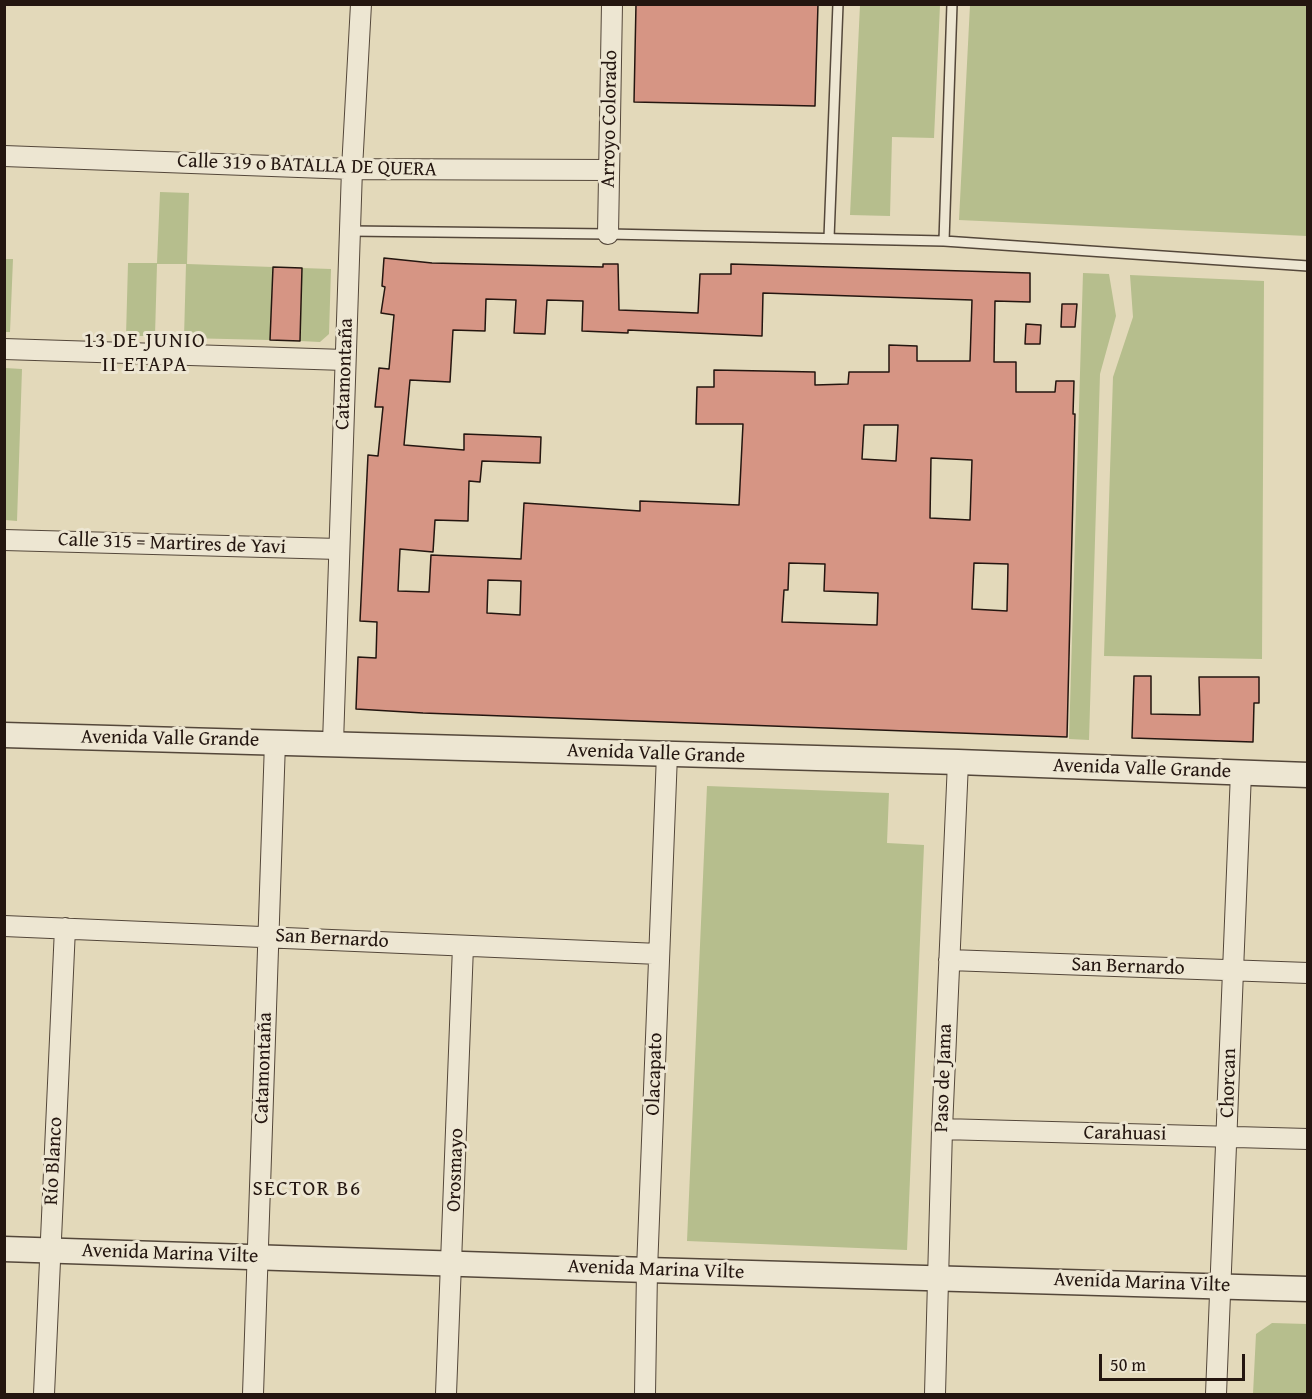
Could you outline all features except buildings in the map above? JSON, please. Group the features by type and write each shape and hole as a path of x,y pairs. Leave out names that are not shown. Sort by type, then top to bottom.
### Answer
{"street":[{"name":"Catamontaña","path":"333,743 352,169 361,4"},
{"name":"Arroyo Colorado","path":"608,234 612,4"},
{"name":"Calle 319 o BATALLA DE QUERA","path":"4,156 352,169 609,170"},
{"path":"4,349 345,360"},
{"name":"Calle 315 = Martires de Yavi","path":"4,540 339,549"},
{"name":"Avenida Valle Grande","path":"4,735 958,762 1308,775"},
{"name":"Catamontaña","path":"253,1395 275,742"},
{"name":"Olacapato","path":"645,1395 647,1270 667,754"},
{"name":"Paso de Jama","path":"935,1395 942,1129 958,762"},
{"name":"Chorcan","path":"1216,1395 1241,772"},
{"name":"San Bernardo","path":"4,926 659,954"},
{"name":"Río Blanco","path":"44,1395 65,928"},
{"name":"Orosmayo","path":"446,1395 453,1264 463,946"},
{"name":"San Bernardo","path":"949,960 1308,974"},
{"name":"Carahuasi","path":"942,1129 1308,1139"},
{"name":"Avenida Marina Vilte","path":"4,1249 1308,1289"}],"lane":[{"path":"829,238 838,4"},
{"path":"944,241 952,4"},
{"path":"350,231 944,241 1308,266"}],"green space":[{"path":"860,5 940,5 934,138 892,137 890,216 850,215"},
{"path":"970,5 1307,5 1307,236 959,220"},
{"path":"160,192 189,193 187,264 273,267 270,340 184,338 186,264 157,264 155,336 126,336 128,263 157,263"},
{"path":"5,259 13,259 10,332 5,332"},
{"path":"302,268 331,269 329,334 320,342 300,341"},
{"path":"1083,273 1109,274 1116,316 1100,374 1089,740 1069,739"},
{"path":"1130,275 1264,281 1262,659 1104,656 1113,377 1133,317"},
{"path":"5,368 22,369 17,521 5,520"},
{"path":"707,786 889,793 887,843 924,845 907,1250 687,1241"},
{"path":"1272,1323 1307,1324 1307,1394 1253,1394 1256,1334"}],"district":[{"name":"13 DE JUNIO II ETAPA","path":"145,354"},
{"name":"SECTOR B6","path":"307,1190"}]}
